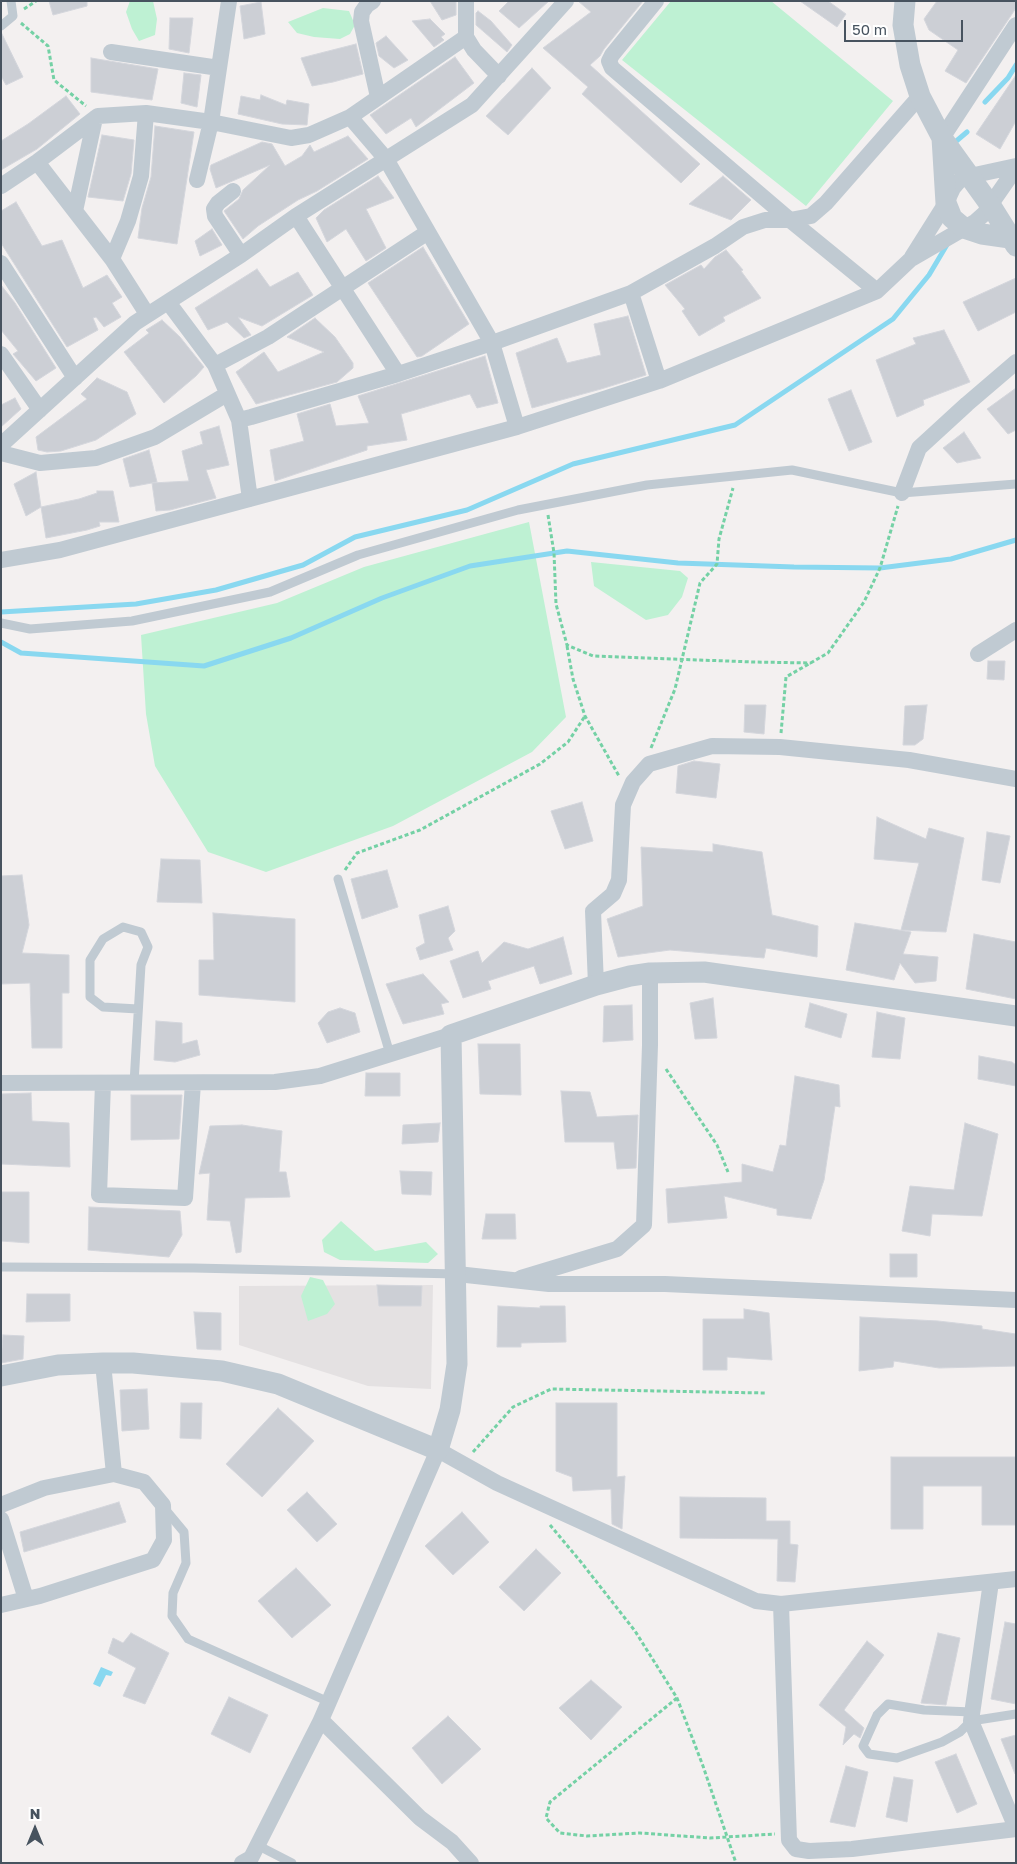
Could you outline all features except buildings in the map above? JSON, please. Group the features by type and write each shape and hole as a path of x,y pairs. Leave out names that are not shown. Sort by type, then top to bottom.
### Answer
{"street":[{"path":"197,180 211,122 229,1"},
{"path":"373,1 362,12 361,22 378,97"},
{"path":"1,445 147,314 241,255 296,216 472,105 566,1"},
{"path":"656,1 612,55 609,61 612,68 790,220 877,291"},
{"path":"905,1 903,25 910,65 920,96 942,138 991,206 1013,242"},
{"path":"469,4 466,37 474,50 499,76"},
{"path":"1013,242 964,228 952,218 946,203 942,138 1016,25"},
{"path":"1,186 37,162 97,117 146,113 211,122 291,138 309,135 350,117 466,37"},
{"path":"111,52 219,68"},
{"path":"239,420 398,374 492,343 631,293 715,246 743,227 765,220 790,220 811,216 826,203 920,96"},
{"path":"112,259 128,221 141,176 146,113"},
{"path":"75,211 97,117"},
{"path":"350,117 386,159 492,343 517,426"},
{"path":"37,162 112,259 147,314"},
{"path":"911,259 946,203 953,188 960,181 970,176 1016,167"},
{"path":"2,558 60,550 517,426 659,382 877,291 911,259 975,222 991,206 1016,167"},
{"path":"233,191 218,203 214,209 215,216 241,255"},
{"path":"296,216 398,374"},
{"path":"215,365 268,337 428,232"},
{"path":"1,263 74,378"},
{"path":"631,293 659,382"},
{"path":"168,302 215,365 239,420 250,498"},
{"path":"1,354 40,410"},
{"path":"902,493 919,448 1016,362"},
{"path":"1,453 40,464 96,458 154,437 227,394"},
{"path":"978,654 1016,630"},
{"path":"596,985 593,911 613,894 619,880 623,805 633,782 649,764 712,746 780,747 909,760 1016,778"},
{"path":"514,1280 617,1249 644,1225 650,1045 650,973"},
{"path":"1,1084 275,1082 320,1076 451,1035 596,985 650,973 713,973 1016,1016"},
{"path":"242,1863 251,1858 321,1720 438,1450 450,1410 457,1364 457,1274 451,1035"},
{"path":"103,1084 99,1195 185,1198 193,1083"},
{"path":"457,1274 549,1284 665,1284 1016,1300"},
{"path":"103,1363 114,1474"},
{"path":"1,1376 58,1365 133,1363 222,1371 278,1384 438,1450 497,1483 756,1601 781,1604 1016,1579"},
{"path":"1,1505 44,1488 114,1474 144,1482 163,1506 164,1540 153,1560 1,1605"},
{"path":"1,1520 26,1599"},
{"path":"781,1604 789,1840 796,1849 809,1852 852,1849 1016,1828 972,1717 991,1582"},
{"path":"321,1720 420,1818 452,1842 472,1863"}],"lane":[{"path":"1,26 13,16 11,1"},
{"path":"1,623 30,629 132,621 261,594 270,592 358,555 518,510 647,485 792,470 902,493 1016,484"},
{"path":"338,879 390,1054"},
{"path":"134,1084 138,1009 140,965 148,947 140,932 122,927 103,939 90,960 90,997 103,1007 138,1009"},
{"path":"1,1267 204,1268 457,1274"},
{"path":"163,1506 184,1532 186,1563 173,1593 172,1616 188,1639 329,1702"},
{"path":"972,1717 960,1732 942,1742 897,1758 869,1754 864,1746 878,1715 888,1704 972,1717 1016,1714"},
{"path":"257,1845 292,1863"}],"path":[{"path":"13,16 48,46 54,80 97,117"},
{"path":"643,771 675,690 700,583 717,564 719,539 737,476"},
{"path":"780,747 786,677 828,652 864,602 880,568 902,493"},
{"path":"546,505 554,553 556,604 567,646 573,680 585,716 618,774 626,797"},
{"path":"567,646 593,656 811,663"},
{"path":"338,879 357,853 420,830 540,764 568,742 585,716"},
{"path":"665,1068 717,1145 728,1172"},
{"path":"463,1464 513,1407 551,1389 765,1393"},
{"path":"544,1518 635,1632 677,1698 736,1863"},
{"path":"677,1698 550,1802 546,1818 560,1833 588,1836 640,1833 710,1838 789,1833"}],"shaded area":[{"path":"433,1285 431,1389 368,1386 239,1345 239,1286"}],"green space":[{"path":"130,1 153,1 157,19 155,35 139,41 126,12"},
{"path":"671,1 771,1 893,101 806,206 622,60"},
{"path":"323,8 349,11 355,25 350,34 340,39 314,37 297,33 288,22"},
{"path":"529,522 566,717 532,752 393,826 266,872 208,852 155,766 146,714 141,635 277,603 364,567"},
{"path":"591,562 680,571 688,578 682,597 668,615 646,620 594,586"},
{"path":"341,1221 375,1251 426,1242 438,1254 428,1263 340,1260 324,1252 322,1240"},
{"path":"310,1277 323,1280 335,1304 327,1314 308,1321 301,1296"}],"water":[{"path":"101,1667 113,1672 111,1676 106,1675 100,1687 93,1684"}],"waterway":[{"path":"985,102 1008,78 1016,65"},
{"path":"954,145 967,132"},
{"path":"1,612 136,604 216,590 303,565 355,537 467,510 573,464 735,425 893,319 929,275 948,243"},
{"path":"1,642 21,653 204,666 291,638 382,598 470,566 567,551 678,563 880,568 951,559 1016,540"}]}
